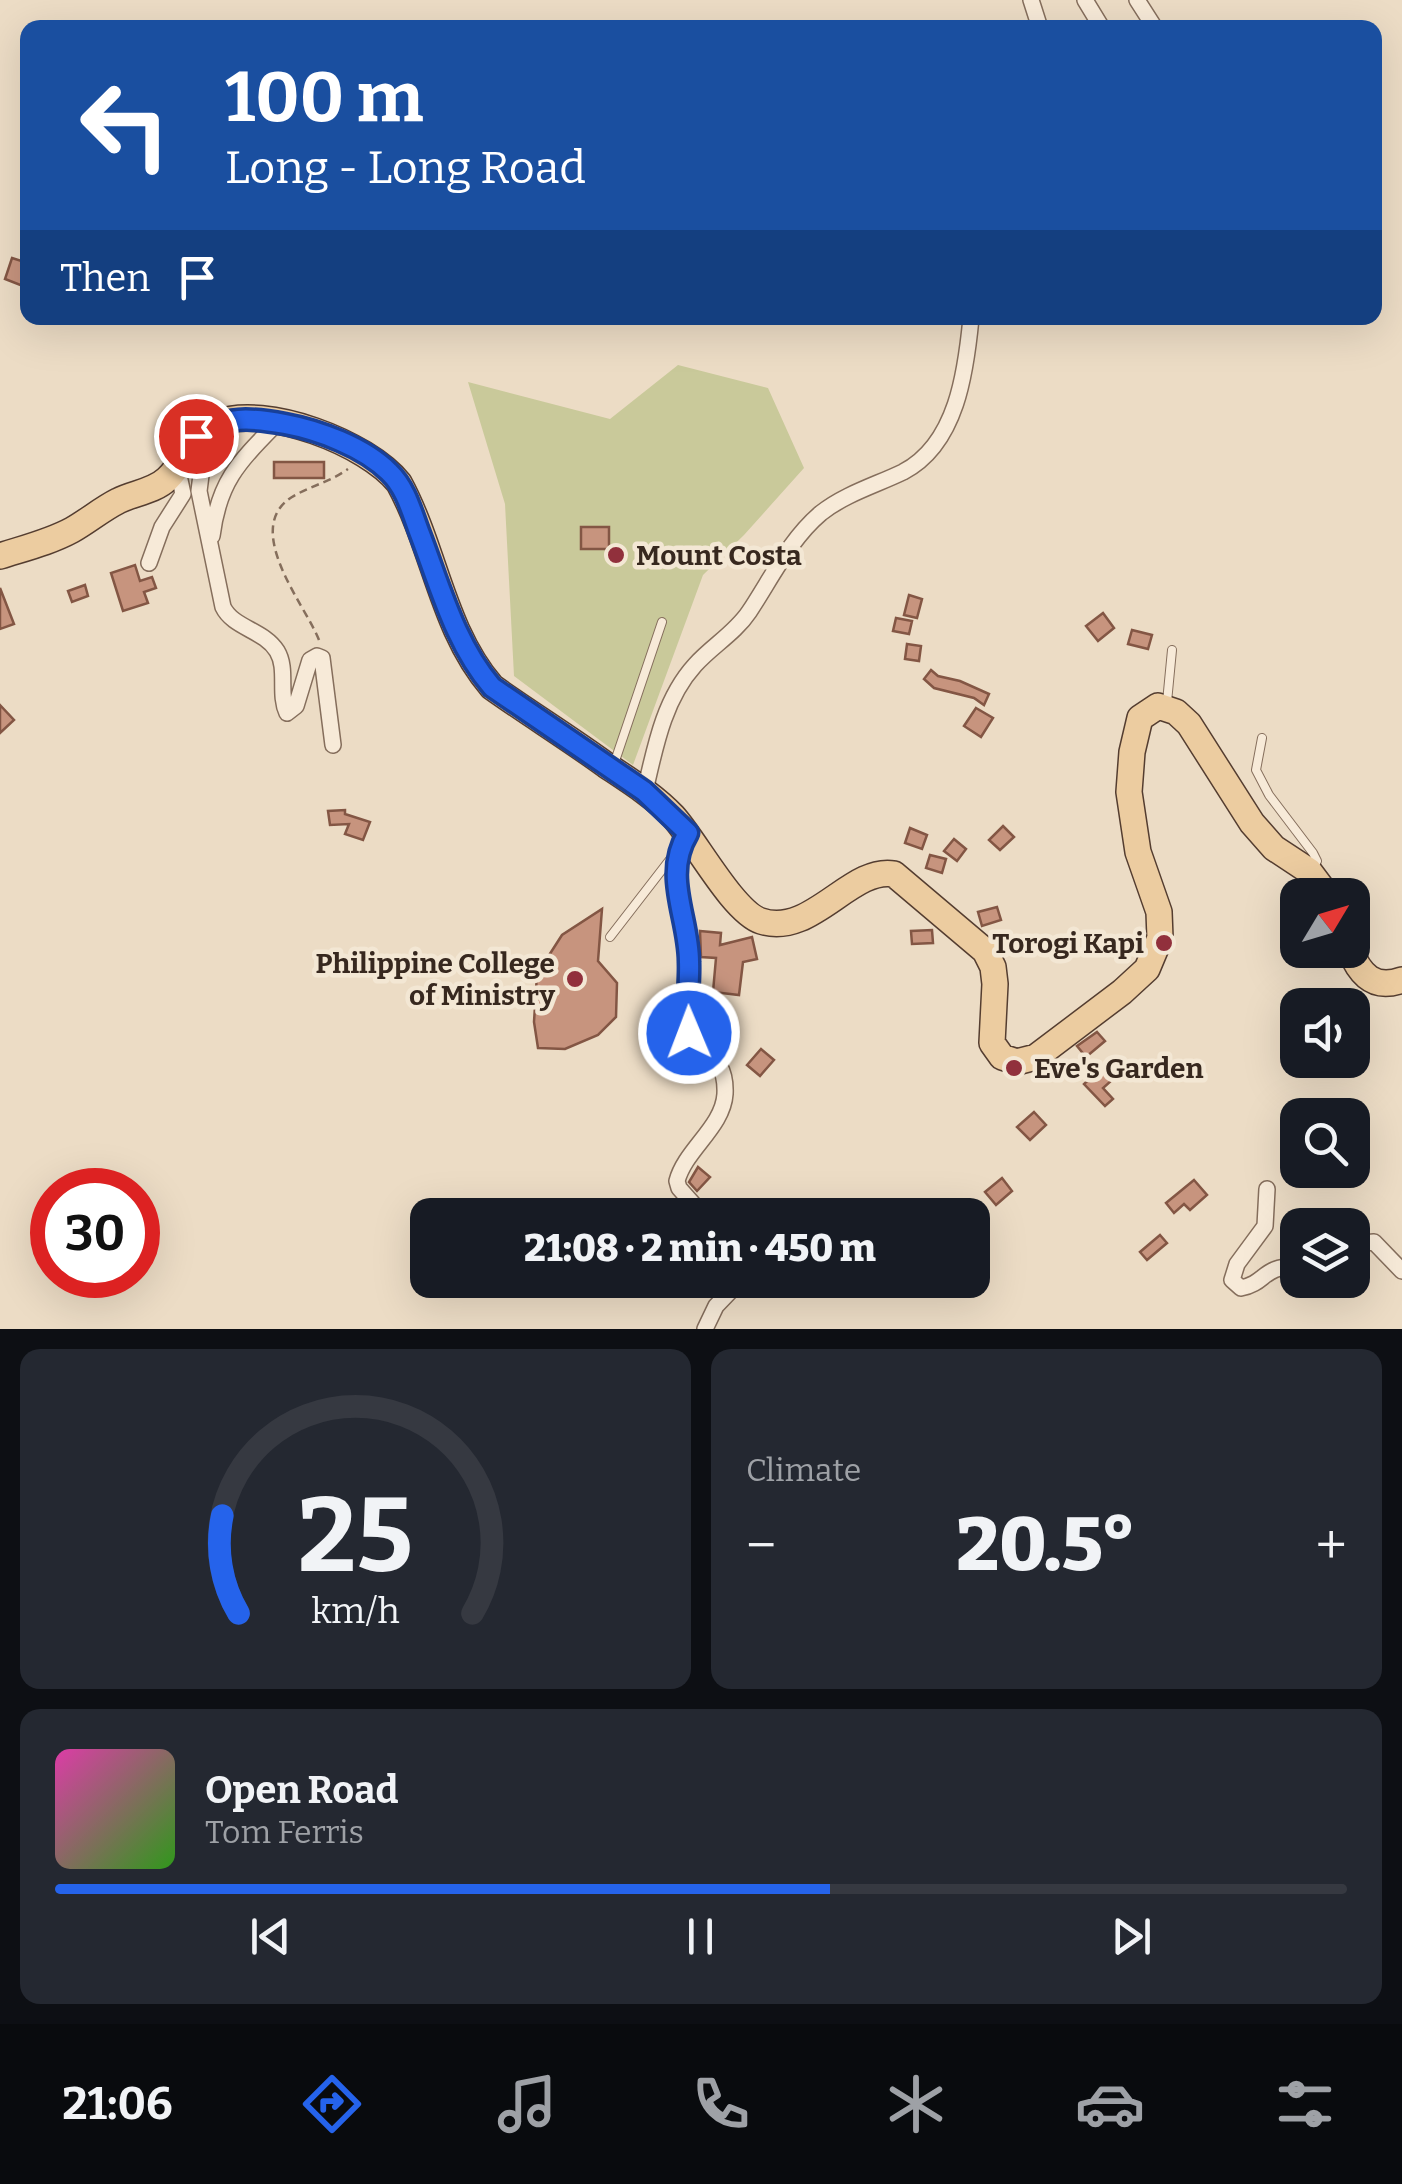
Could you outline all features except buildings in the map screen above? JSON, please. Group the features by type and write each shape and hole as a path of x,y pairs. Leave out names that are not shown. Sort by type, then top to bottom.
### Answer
{"main road":[{"path":"0,556 54,539 121,499 166,481 196,436 222,421 246,419 301,427 361,452 390,472 405,496 454,624 492,687 644,791 683,841 749,914 762,922 798,918 865,878 881,872 894,874 985,951 995,984 992,1043 1002,1056 1017,1062 1036,1057 1122,992 1153,959 1161,931 1159,912 1138,852 1129,792 1140,718 1152,708 1166,707 1183,717 1252,823 1274,848 1314,878"},
{"path":"1359,968 1372,981 1383,984 1402,980"}],"street":[{"path":"644,791 659,734 681,682 700,659 738,626 802,534 822,513 869,485 908,469 932,446 958,400 970,325"},
{"path":"222,421 202,467 199,491 226,614 260,632 280,654 287,713 296,706 310,660 322,658 332,745"},
{"path":"210,549 222,489 240,460 278,422"},
{"path":"149,562 162,527 184,494 178,466"},
{"path":"683,841 676,893 690,961 689,1033 718,1060 725,1093 716,1118 677,1181 688,1198"},
{"path":"1266,1188 1265,1226 1237,1264 1232,1280 1248,1288 1280,1268"},
{"path":"1370,1242 1402,1271"},
{"path":"705,1329 724,1298"}],"lane":[{"path":"612,769 662,622"},
{"path":"1166,707 1172,650"},
{"path":"1262,738 1256,770 1317,861 1309,871"},
{"path":"610,937 683,841"}],"path":[{"path":"322,658 316,633 278,561 276,524 289,498 343,473 361,452"}],"green space":[{"name":"Mount Costa","path":"678,365 768,388 804,468 703,575 633,765 514,676 505,504 468,382 610,419"}],"place":[{"name":"Mount Costa","path":"616,555"},
{"name":"Torogi Kapi","path":"1164,943"},
{"name":"Philippine College of Ministry","path":"575,979"},
{"name":"Eve's Garden","path":"1014,1068"}],"route":[{"path":"196,436 222,421 272,421 301,427 361,452 390,472 405,496 454,624 482,675 492,687 659,802 688,833 678,850 676,893 690,961 689,1033"}]}
